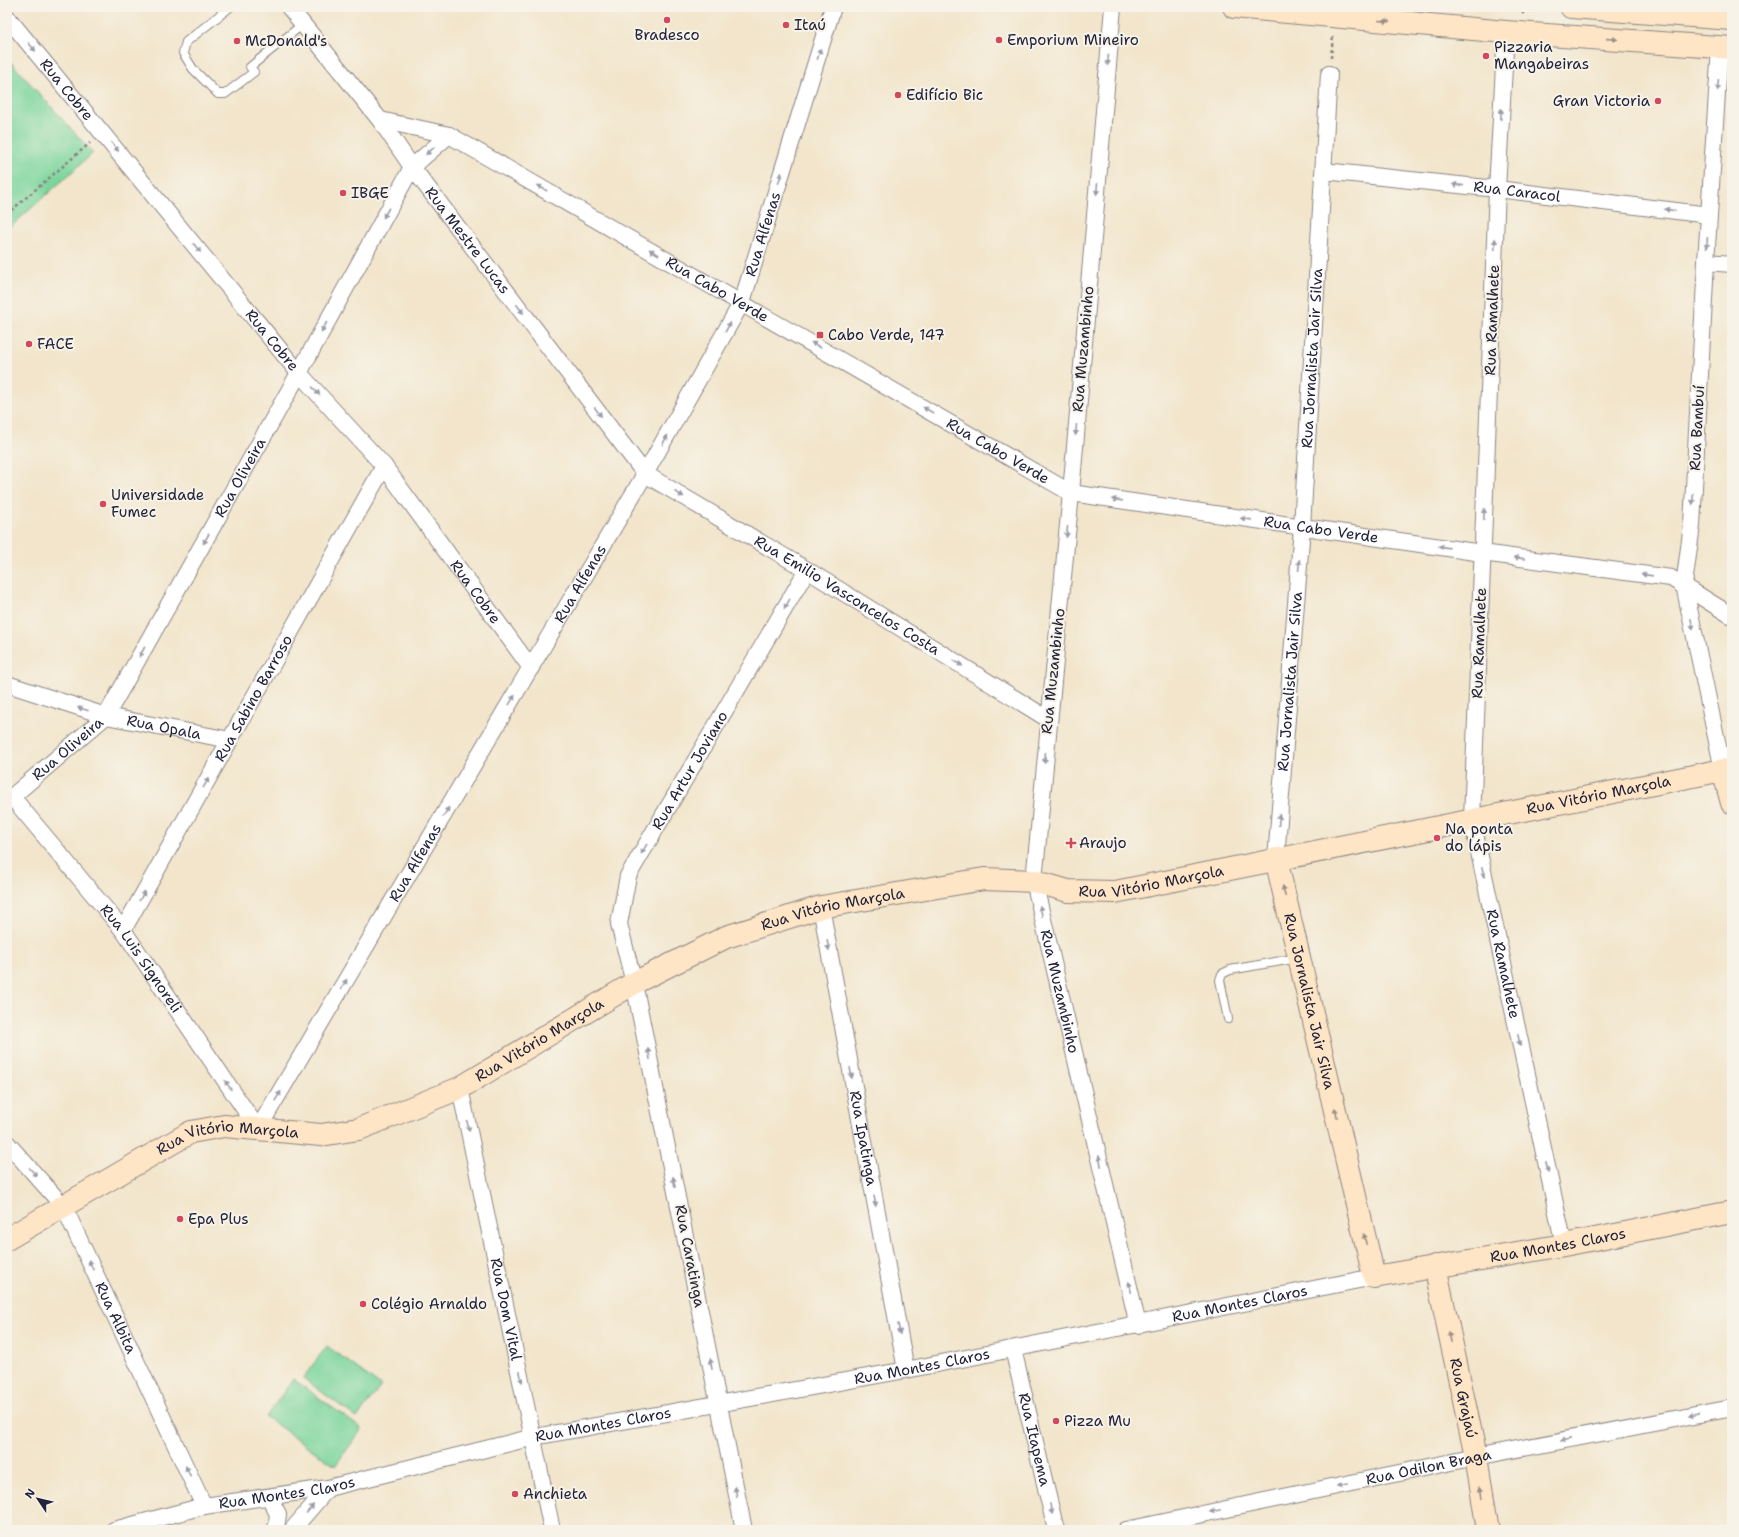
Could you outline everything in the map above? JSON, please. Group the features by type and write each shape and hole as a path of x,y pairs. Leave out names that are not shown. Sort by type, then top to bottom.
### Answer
{"street":[{"name":"Rua Mestre Lucas","path":"289,7 380,120 412,167 645,474"},
{"name":"Rua Alfenas","path":"258,1129 645,474 742,302 833,7"},
{"name":"Rua Muzambinho","path":"1113,7 1071,493 1048,719 1034,881 1138,1325"},
{"path":"1234,7 1506,32 1726,47"},
{"path":"1571,7 1730,15"},
{"name":"Rua Cobre","path":"7,17 299,372 384,466 531,668"},
{"name":"Rua Ramalhete","path":"1506,32 1497,189 1472,820 1564,1245"},
{"name":"Rua Bambuí","path":"1726,47 1709,215 1692,526 1684,585 1723,770 1732,803"},
{"name":"Rua Jornalista Jair Silva","path":"1329,74 1302,527 1276,859 1374,1277"},
{"name":"Rua Cabo Verde","path":"380,120 449,135 742,302 1071,493 1482,553 1671,578 1732,616"},
{"name":"Rua Oliveira","path":"9,799 106,716 412,167 449,135"},
{"name":"Rua Caracol","path":"1324,171 1497,189 1709,215"},
{"path":"1706,262 1732,264"},
{"name":"Rua Sabino Barroso","path":"123,930 384,466"},
{"name":"Rua Emilio Vasconcelos Costa","path":"645,474 807,570 1048,719"},
{"name":"Rua Artur Joviano","path":"634,983 619,924 628,876 807,570"},
{"name":"Rua Opala","path":"7,684 106,716 230,740"},
{"name":"Rua Vitório Marçola","path":"7,1239 192,1132 224,1126 321,1135 359,1129 460,1088 634,983 726,937 821,907 984,879 1034,881 1068,891 1115,892 1723,770"},
{"name":"Rua Luis Signoreli","path":"9,799 123,930 258,1129"},
{"name":"Rua Ipatinga","path":"821,907 906,1370"},
{"name":"Rua Caratinga","path":"634,983 744,1530"},
{"name":"Rua Dom Vital","path":"460,1088 534,1437 552,1530"},
{"name":"Rua Albita","path":"7,1143 64,1207 204,1506"},
{"name":"Rua Montes Claros","path":"114,1530 204,1506 328,1488 534,1437 906,1370 1374,1277 1564,1245 1732,1212"},
{"name":"Rua Grajaú","path":"1435,1266 1476,1457 1488,1530"},
{"name":"Rua Itapema","path":"1013,1349 1056,1530"},
{"name":"Rua Odilon Braga","path":"1126,1530 1476,1457 1732,1408"},
{"path":"292,1530 328,1488"},
{"path":"269,1497 278,1514 276,1530"}],"lane":[{"path":"230,7 186,42 183,53 193,69 218,94 225,94 254,72 250,67 303,24"},
{"path":"1228,1019 1220,980 1222,974 1230,970 1299,958"}],"path":[{"path":"7,214 103,133"}],"green space":[{"path":"7,58 93,153 7,230"},
{"path":"327,1346 381,1386 357,1418 303,1378"},
{"path":"293,1379 362,1429 335,1466 266,1417"}],"place":[{"name":"Bradesco","path":"667,20"},
{"name":"Itaú","path":"786,25"},
{"name":"Emporium Mineiro","path":"999,40"},
{"name":"McDonald's","path":"237,41"},
{"name":"Pizzaria Mangabeiras","path":"1486,56"},
{"name":"Edifício Bic","path":"898,95"},
{"name":"Gran Victoria","path":"1658,101"},
{"name":"IBGE","path":"343,193"},
{"name":"Cabo Verde, 147","path":"820,335"},
{"name":"FACE","path":"29,344"},
{"name":"Universidade Fumec","path":"103,504"},
{"name":"Na ponta do lápis","path":"1437,838"},
{"name":"Araujo","path":"1071,843"},
{"name":"Epa Plus","path":"180,1219"},
{"name":"Colégio Arnaldo","path":"363,1304"},
{"name":"Pizza Mu","path":"1056,1421"},
{"name":"Anchieta","path":"515,1494"}]}
